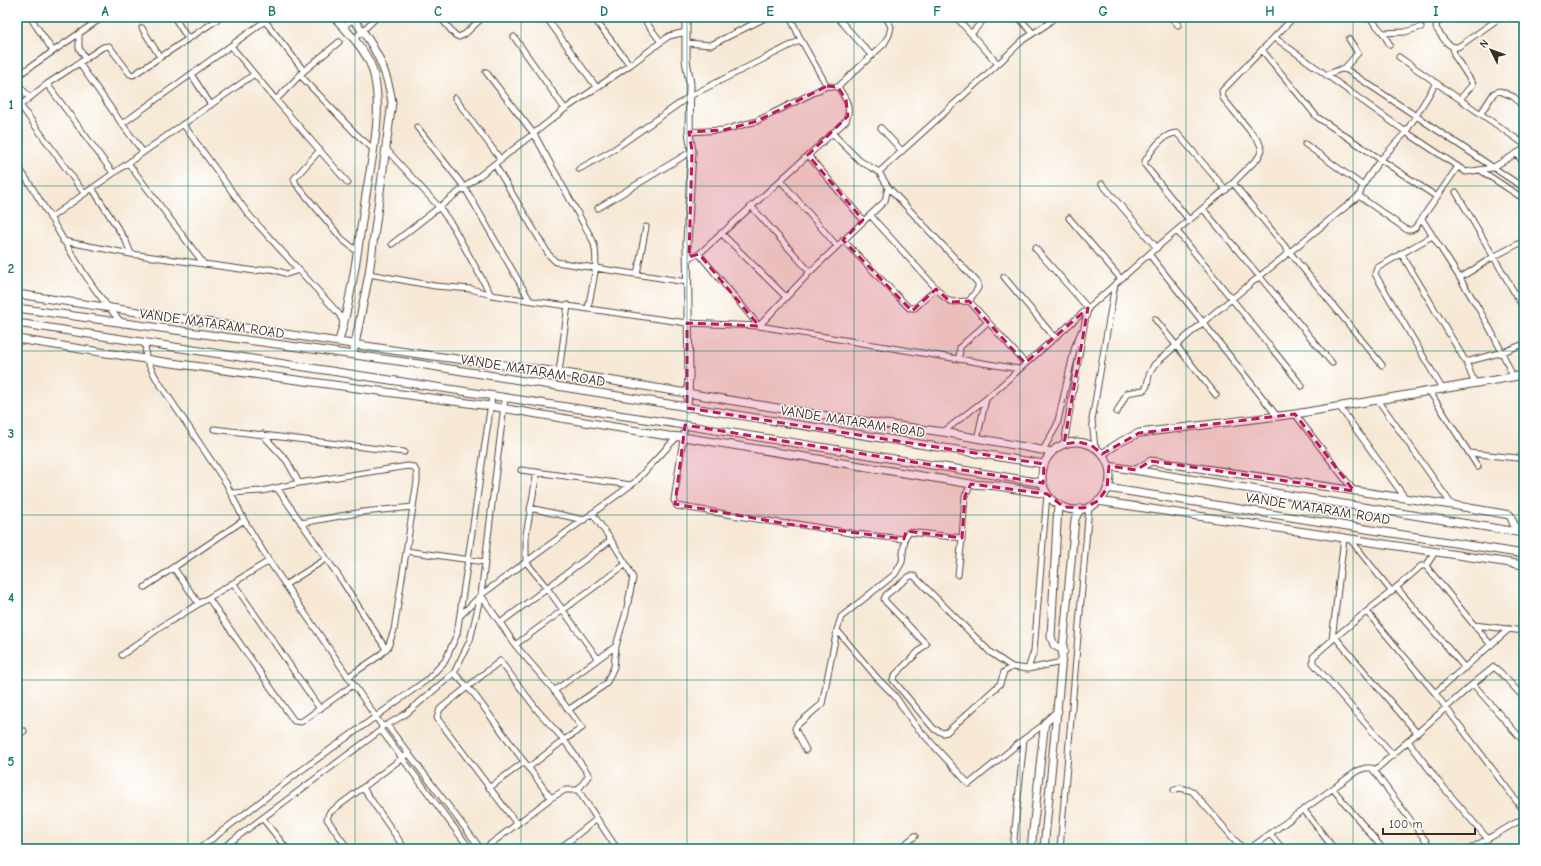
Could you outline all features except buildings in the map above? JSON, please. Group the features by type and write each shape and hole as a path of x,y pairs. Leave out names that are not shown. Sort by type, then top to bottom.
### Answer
{"street":[{"path":"30,17 53,51"},
{"path":"91,17 95,22"},
{"path":"17,76 103,17"},
{"path":"174,17 188,39"},
{"path":"122,124 231,46 264,19 270,17"},
{"path":"334,17 354,39 371,67 376,87 376,111 372,148 358,252 344,324 339,341"},
{"path":"354,39 377,17"},
{"path":"440,17 455,35 459,37 465,34 483,17"},
{"path":"546,17 597,88"},
{"path":"592,17 630,66"},
{"path":"642,17 661,42"},
{"path":"686,17 686,43 690,96 689,132 692,151 687,243 689,256 687,282 689,394 687,408"},
{"path":"686,43 711,45 767,17"},
{"path":"790,17 827,86"},
{"path":"837,17 872,56"},
{"path":"689,132 724,130 757,121 827,86 838,87 872,56 889,35 891,27 886,17"},
{"path":"956,17 998,64"},
{"path":"971,34 986,17"},
{"path":"1018,17 1034,33"},
{"path":"879,172 998,64 1055,17"},
{"path":"1171,17 1178,25"},
{"path":"943,432 986,398 1149,254 1226,190 1258,158 1262,150 1259,142 1222,98 1222,91 1275,38 1293,17"},
{"path":"1369,17 1383,33 1390,45"},
{"path":"1438,17 1436,28 1449,45 1453,47 1458,47 1501,17"},
{"path":"84,193 19,106 47,84 103,47 109,46 130,74 133,75 218,18"},
{"path":"343,27 354,18 364,30 380,58 389,79 392,102 369,274 353,355"},
{"path":"264,19 302,73 355,133 372,148"},
{"path":"1383,33 1405,32 1421,27"},
{"path":"142,28 160,57"},
{"path":"392,244 565,109 630,66 661,42 677,33 686,32"},
{"path":"79,33 80,48 86,59"},
{"path":"514,37 565,109"},
{"path":"1275,38 1457,168 1466,172 1492,168 1524,149"},
{"path":"1326,74 1344,69 1358,53 1349,39"},
{"path":"579,169 613,150 690,96 801,40"},
{"path":"276,100 302,73 339,42"},
{"path":"231,46 254,75 348,183"},
{"path":"1453,47 1454,55 1473,84 1460,98"},
{"path":"1262,50 1317,117 1436,197"},
{"path":"1399,57 1524,144"},
{"path":"79,63 143,152"},
{"path":"1344,69 1417,115 1492,168 1524,188"},
{"path":"486,72 534,134 595,247 595,267 588,308"},
{"path":"191,74 211,105"},
{"path":"50,218 254,75"},
{"path":"17,83 29,97"},
{"path":"1117,412 1127,393 1144,390 1147,386 1149,375 1154,365 1176,347 1202,322 1260,277 1359,196 1362,185 1381,160 1406,132 1436,83"},
{"path":"47,84 113,173"},
{"path":"689,256 699,254 846,121 850,110 838,87"},
{"path":"1481,113 1494,94 1500,91 1514,97 1524,108"},
{"path":"455,98 501,160"},
{"path":"183,124 250,215 339,314 344,324"},
{"path":"417,127 465,188 529,299"},
{"path":"881,128 902,151"},
{"path":"1189,220 1145,165 1145,161 1157,143 1172,133 1177,133 1226,190"},
{"path":"833,134 860,161 879,172 888,187 978,283 978,288 969,300 951,302 936,289 870,215"},
{"path":"1305,144 1362,185"},
{"path":"386,149 439,207 452,225 491,295"},
{"path":"320,150 294,179 296,184 342,239 358,252"},
{"path":"598,208 692,151"},
{"path":"1517,154 1524,164"},
{"path":"808,155 863,220"},
{"path":"128,163 204,264"},
{"path":"495,165 549,255 556,262 687,282"},
{"path":"18,168 63,241 106,306 124,324"},
{"path":"1359,196 1407,230 1411,230 1415,228 1422,219 1457,168"},
{"path":"1480,170 1523,199"},
{"path":"780,182 837,246"},
{"path":"1233,183 1382,365"},
{"path":"1102,184 1157,248"},
{"path":"759,326 785,296 863,220 885,201 888,187"},
{"path":"92,188 126,241 130,254"},
{"path":"1456,192 1524,309"},
{"path":"751,206 810,272"},
{"path":"1203,209 1332,363"},
{"path":"1070,218 1121,279"},
{"path":"1422,219 1460,278 1503,352 1513,377"},
{"path":"638,274 646,227"},
{"path":"1177,231 1302,386"},
{"path":"721,233 785,296"},
{"path":"1432,236 1401,252 1377,268 1375,274 1444,390"},
{"path":"843,240 909,308 915,308 936,289"},
{"path":"63,241 130,254 255,271 266,267 287,274 299,270"},
{"path":"1460,278 1493,257 1524,241"},
{"path":"1035,248 1088,308"},
{"path":"1401,252 1466,362 1475,384"},
{"path":"699,254 759,326"},
{"path":"1149,254 1277,416"},
{"path":"369,274 435,286 471,289 491,295 529,299 688,323 759,326 1019,369"},
{"path":"1004,277 1055,338"},
{"path":"1095,448 1092,420 1115,284"},
{"path":"17,294 355,344 559,372 689,394 943,432 1052,452"},
{"path":"969,300 1025,364"},
{"path":"559,372 568,305"},
{"name":"VANDE MATARAM ROAD","path":"17,308 353,355 1044,464"},
{"path":"1064,444 1088,308"},
{"path":"1154,319 1216,395"},
{"path":"959,359 960,347 988,322"},
{"name":"VANDE MATARAM ROAD","path":"17,323 685,425 1043,483"},
{"path":"1043,450 1058,425 1075,346 1084,326"},
{"path":"17,339 505,408 971,484 998,486 1047,494 1058,504 1064,507 1080,509 1090,506 1098,501 1107,488 1110,477 1109,466 1102,454 1091,445 1078,442 1064,444 1052,452 1044,464 1043,483 1047,494 1034,651 1028,669"},
{"path":"145,342 146,358 156,378 231,493 244,520 269,561 383,727 402,758 470,849"},
{"path":"1466,362 1503,352 1524,344"},
{"path":"1102,454 1138,433 1295,414 1524,376"},
{"path":"1430,392 1478,467"},
{"path":"199,849 299,772 428,679 445,661 457,634 492,396"},
{"path":"221,849 383,727 407,713 454,673 470,640 481,595 505,408 505,397"},
{"path":"978,438 986,398"},
{"path":"1378,400 1452,505"},
{"path":"1339,406 1406,499"},
{"path":"1295,414 1354,491"},
{"path":"685,425 680,437 674,500 677,506 787,524 791,523 856,534 904,539"},
{"path":"214,429 404,452"},
{"path":"262,434 287,461 299,483"},
{"path":"460,617 481,595 631,485 680,437"},
{"path":"1469,453 1518,458"},
{"path":"1136,470 1151,462 1452,505 1510,515 1521,532"},
{"path":"231,493 262,491 299,483 408,466 414,467 418,473 394,630 386,649 348,677"},
{"name":"VANDE MATARAM ROAD","path":"1109,466 1521,532"},
{"path":"521,470 631,485"},
{"path":"537,472 526,535 526,562 547,588 598,659"},
{"path":"958,575 965,496 971,484"},
{"path":"277,488 386,649"},
{"name":"VANDE MATARAM ROAD","path":"1107,488 1524,554"},
{"path":"1098,501 1524,565"},
{"path":"1058,504 1051,637 1054,645 1064,651"},
{"path":"1060,849 1090,506"},
{"path":"301,523 363,512 413,507"},
{"path":"530,508 584,520"},
{"path":"1044,849 1064,651 1075,519 1080,509"},
{"path":"568,710 606,684 614,667 616,646 626,612 633,578 611,540 592,513"},
{"path":"145,587 244,520"},
{"path":"806,750 795,729 796,726 822,704 841,617 894,574 902,562 904,539 909,532 962,538"},
{"path":"1347,539 1392,592"},
{"path":"1347,539 1333,638 1417,733"},
{"path":"500,623 611,540"},
{"path":"406,551 485,562"},
{"path":"1426,566 1435,552"},
{"path":"285,585 326,559"},
{"path":"122,655 161,627 234,584 269,561"},
{"path":"515,644 626,564"},
{"path":"1392,755 1313,662 1314,657 1333,638 1397,588 1420,566 1426,566"},
{"path":"1426,566 1490,645"},
{"path":"173,567 199,604"},
{"path":"1012,667 1004,672 1000,684 947,732 943,733 934,729 893,680 894,676 926,644 886,602 884,599 886,595 910,576 914,576 991,653 1012,667 1028,669 1062,662"},
{"path":"234,584 320,709"},
{"path":"1397,588 1465,668"},
{"path":"481,595 515,644 582,728 528,768"},
{"path":"209,599 294,722 301,722 354,685"},
{"path":"1367,612 1435,692 1445,708 1524,811"},
{"path":"1474,625 1524,631"},
{"path":"1435,692 1509,629"},
{"path":"837,630 878,679 895,696 914,724 969,784 1058,711"},
{"path":"554,691 616,646"},
{"path":"517,824 437,718 440,709 500,661 538,710 564,740 589,775 578,790"},
{"path":"1374,771 1494,667 1524,698"},
{"path":"454,673 468,688 551,798"},
{"path":"1473,684 1524,742"},
{"path":"1045,723 1057,721"},
{"path":"1031,849 1045,723"},
{"path":"383,727 409,753 481,849"},
{"path":"17,736 24,731"},
{"path":"1014,849 1024,739"},
{"path":"1408,741 1438,781 1487,838"},
{"path":"348,849 327,819 329,813 409,753"},
{"path":"489,788 524,762"},
{"path":"1249,849 1357,771 1365,768 1372,768 1432,849"},
{"path":"363,788 405,849"},
{"path":"1174,790 1180,788 1192,791 1243,849"},
{"path":"1333,789 1383,849"},
{"path":"484,849 551,798 565,790 578,790"},
{"path":"578,790 617,849"},
{"path":"1304,810 1334,849"},
{"path":"263,818 287,849"},
{"path":"1470,849 1480,847 1487,838 1524,818"},
{"path":"559,849 597,819"},
{"path":"1270,834 1283,849"},
{"path":"899,849 915,836"}],"highlighted area":[{"path":"827,86 838,87 846,100 848,116 808,155 863,220 843,240 912,311 936,289 951,302 969,301 1025,363 1088,308 1064,444 1078,442 1091,445 1102,454 1139,433 1295,414 1354,491 1151,461 1136,470 1109,466 1107,488 1098,501 1084,508 1064,507 1047,494 971,484 965,496 962,538 906,531 904,539 787,524 675,504 685,425 1043,483 1044,464 687,408 687,323 759,326 699,254 689,257 692,151 689,132 724,130 757,121"}]}
